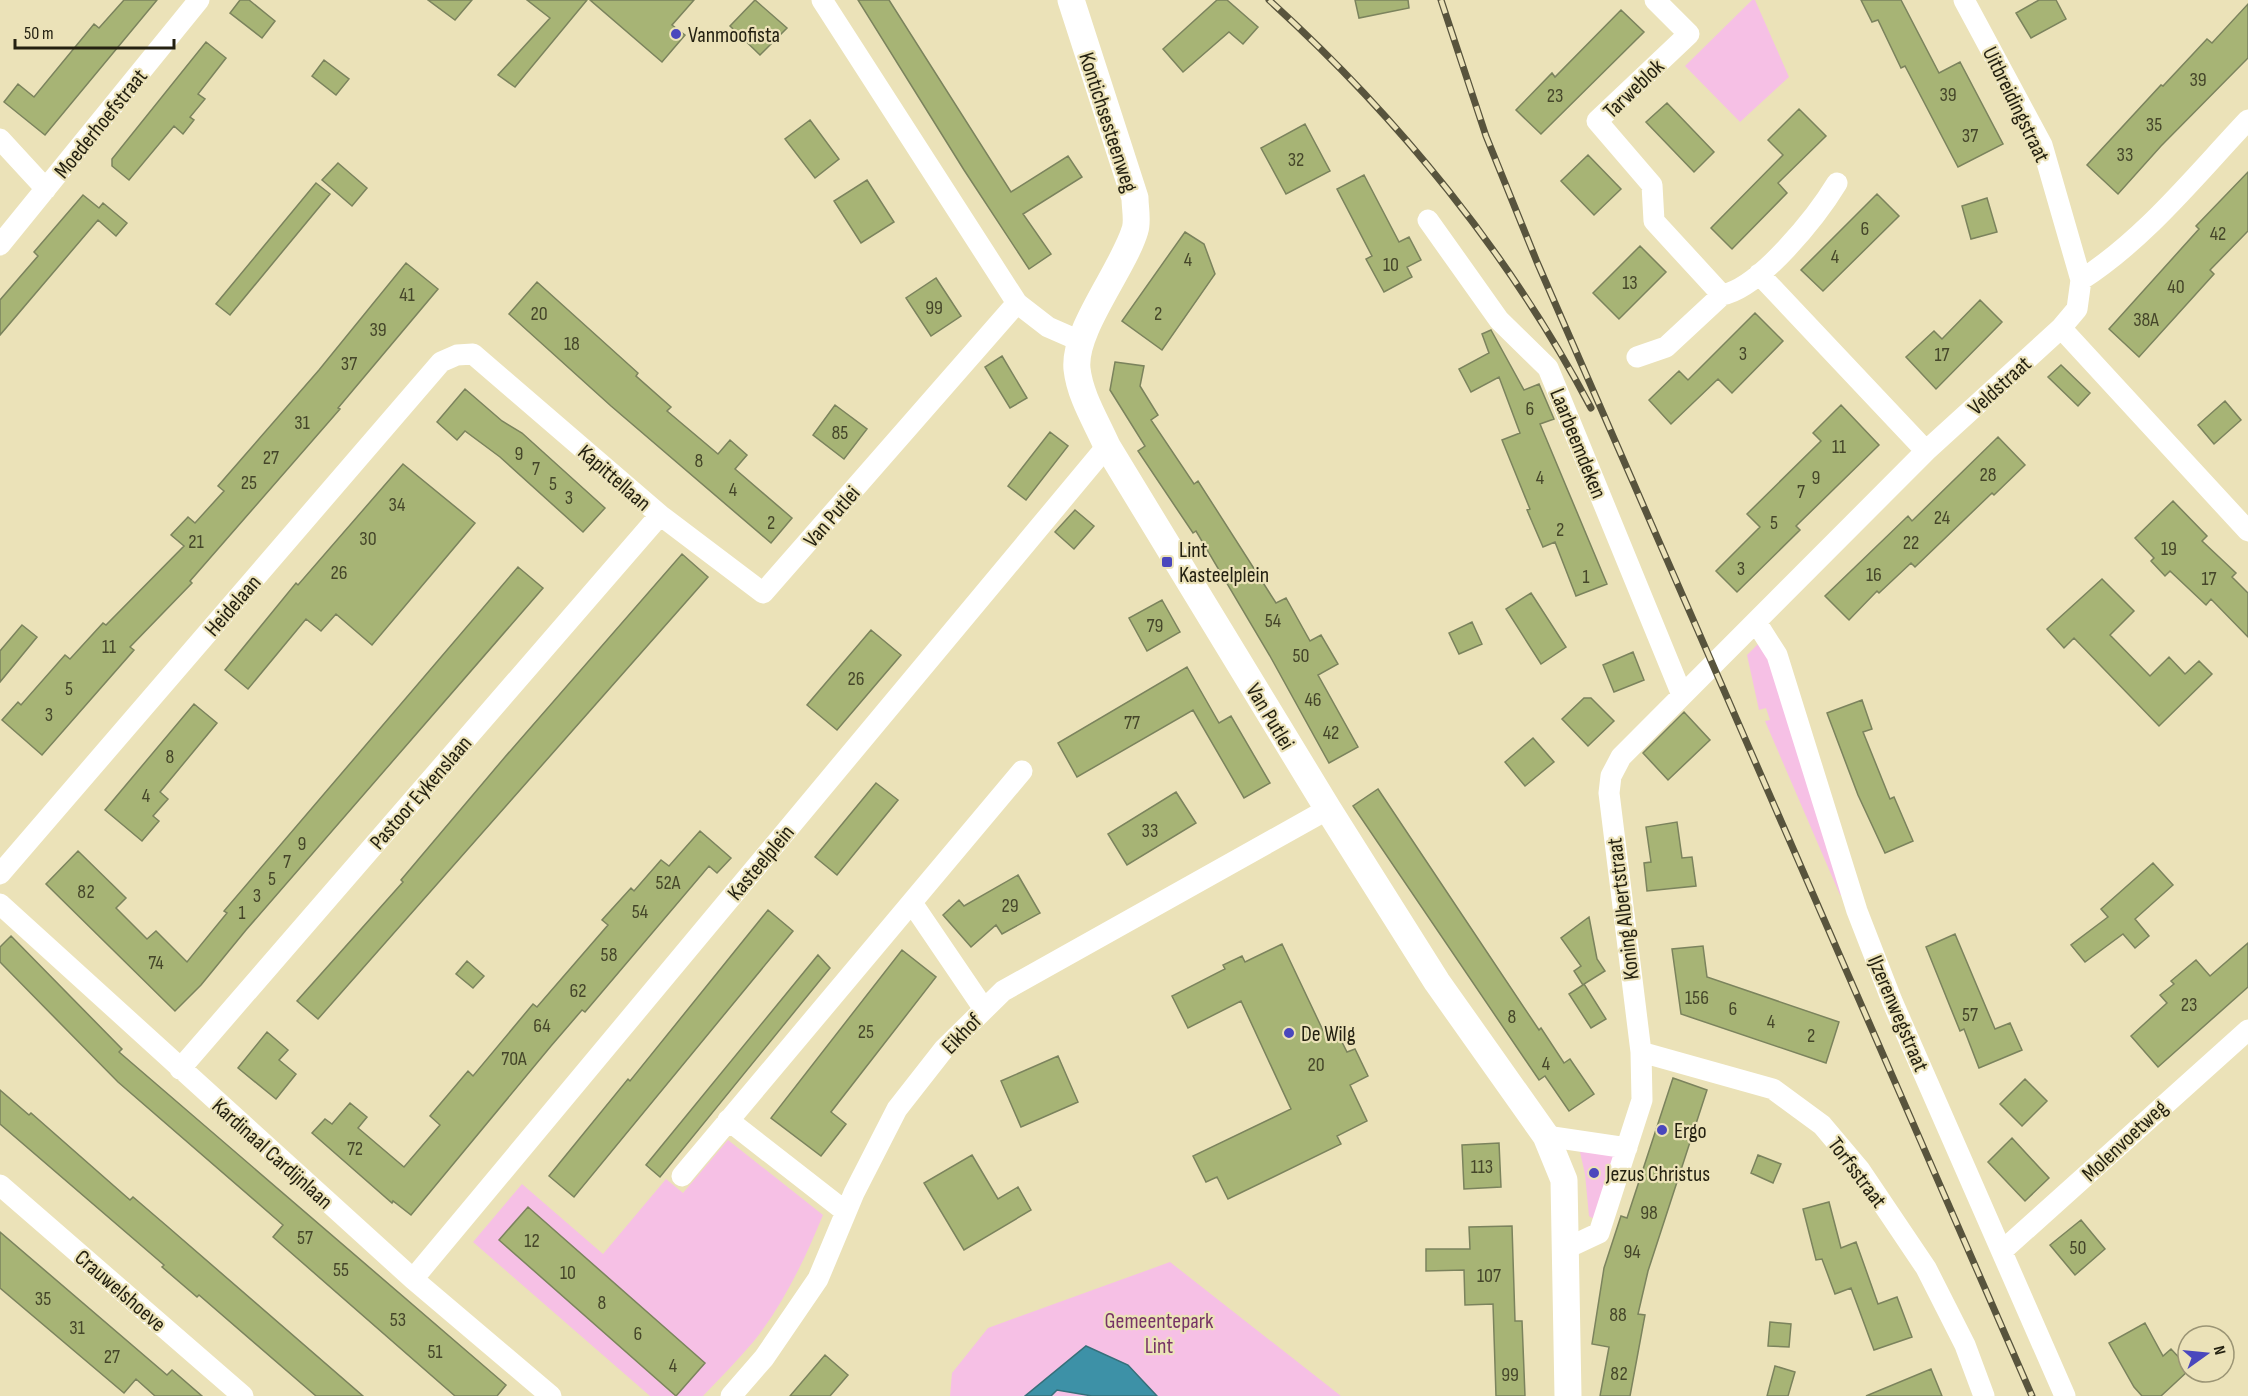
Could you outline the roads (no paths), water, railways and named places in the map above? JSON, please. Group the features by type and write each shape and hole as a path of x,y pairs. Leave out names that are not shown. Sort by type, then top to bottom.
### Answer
{"street":[{"name":"Moederhoefstraat","path":"0,245 199,0"},
{"path":"822,0 1017,303 1047,327 1080,341"},
{"name":"Kontichsesteenweg","path":"1071,0 1135,198 1136,228 1121,264 1080,341"},
{"name":"Tarweblok","path":"1655,0 1689,34 1597,122 1652,185 1654,221 1722,295"},
{"name":"Uitbreidingstraat","path":"1964,0 2042,145 2080,280"},
{"path":"2080,280 2114,259 2248,120"},
{"name":"Moederhoefstraat","path":"0,140 46,189"},
{"path":"1637,357 1666,347 1722,295 1733,293 1759,274 1817,215 1837,183"},
{"name":"Laarbeemdeken","path":"1428,220 1499,320 1548,368 1682,695"},
{"path":"1759,274 1926,451"},
{"name":"Veldstraat","path":"1734,644 1926,451 2061,328 2077,309 2080,280"},
{"name":"Van Putlei","path":"763,593 1017,303"},
{"path":"2061,328 2248,531"},
{"name":"Van Putlei","path":"1080,341 1076,366 1080,388 1107,446 1328,809 1437,982 1546,1136"},
{"name":"Kapittellaan","path":"473,354 660,515 763,593"},
{"name":"Heidelaan","path":"0,873 441,362 457,355 473,354"},
{"name":"Kasteelplein","path":"413,1279 1107,446"},
{"name":"Pastoor Eykenslaan","path":"180,1069 660,515"},
{"name":"IJzerenwegstraat","path":"1756,622 1777,655 1857,911 1893,1001 2065,1396"},
{"name":"Koning Albertstraat","path":"1567,1248 1599,1233 1642,1100 1641,1052 1609,793 1611,776 1621,757 1734,644"},
{"path":"682,1176 1022,771"},
{"name":"Eikhof","path":"731,1396 764,1358 818,1279 846,1212 897,1109 944,1049 984,1009 1003,991 1328,809"},
{"path":"912,903 984,1009"},
{"name":"Kardinaal Cardijnlaan","path":"0,904 413,1279 551,1396"},
{"name":"Molenvoetweg","path":"2002,1251 2248,1030"},
{"name":"Torfsstraat","path":"1641,1052 1773,1089 1822,1125 1860,1170 1926,1268 1965,1345 1984,1396"},
{"path":"728,1120 846,1212"},
{"path":"1546,1136 1627,1148"},
{"path":"1546,1136 1564,1180 1568,1396"},
{"name":"Crauwelshoeve","path":"0,1185 243,1396"}],"water":[{"path":"1086,1346 1128,1365 1157,1396 1092,1396 1057,1390 1051,1396 1025,1396"}],"railway":[{"path":"1269,0 1362,91 1448,190 1525,296 1591,408"},
{"path":"1441,0 1486,136 1537,262 2032,1396"}],"place":[{"name":"Vanmoofista","path":"676,34"},
{"name":"Lint Kasteelplein","path":"1167,562"},
{"name":"De Wilg","path":"1289,1033"},
{"name":"Ergo","path":"1662,1130"},
{"name":"Jezus Christus","path":"1594,1173"}],"park label":[{"name":"Gemeentepark Lint","path":"1159,1332"}]}
